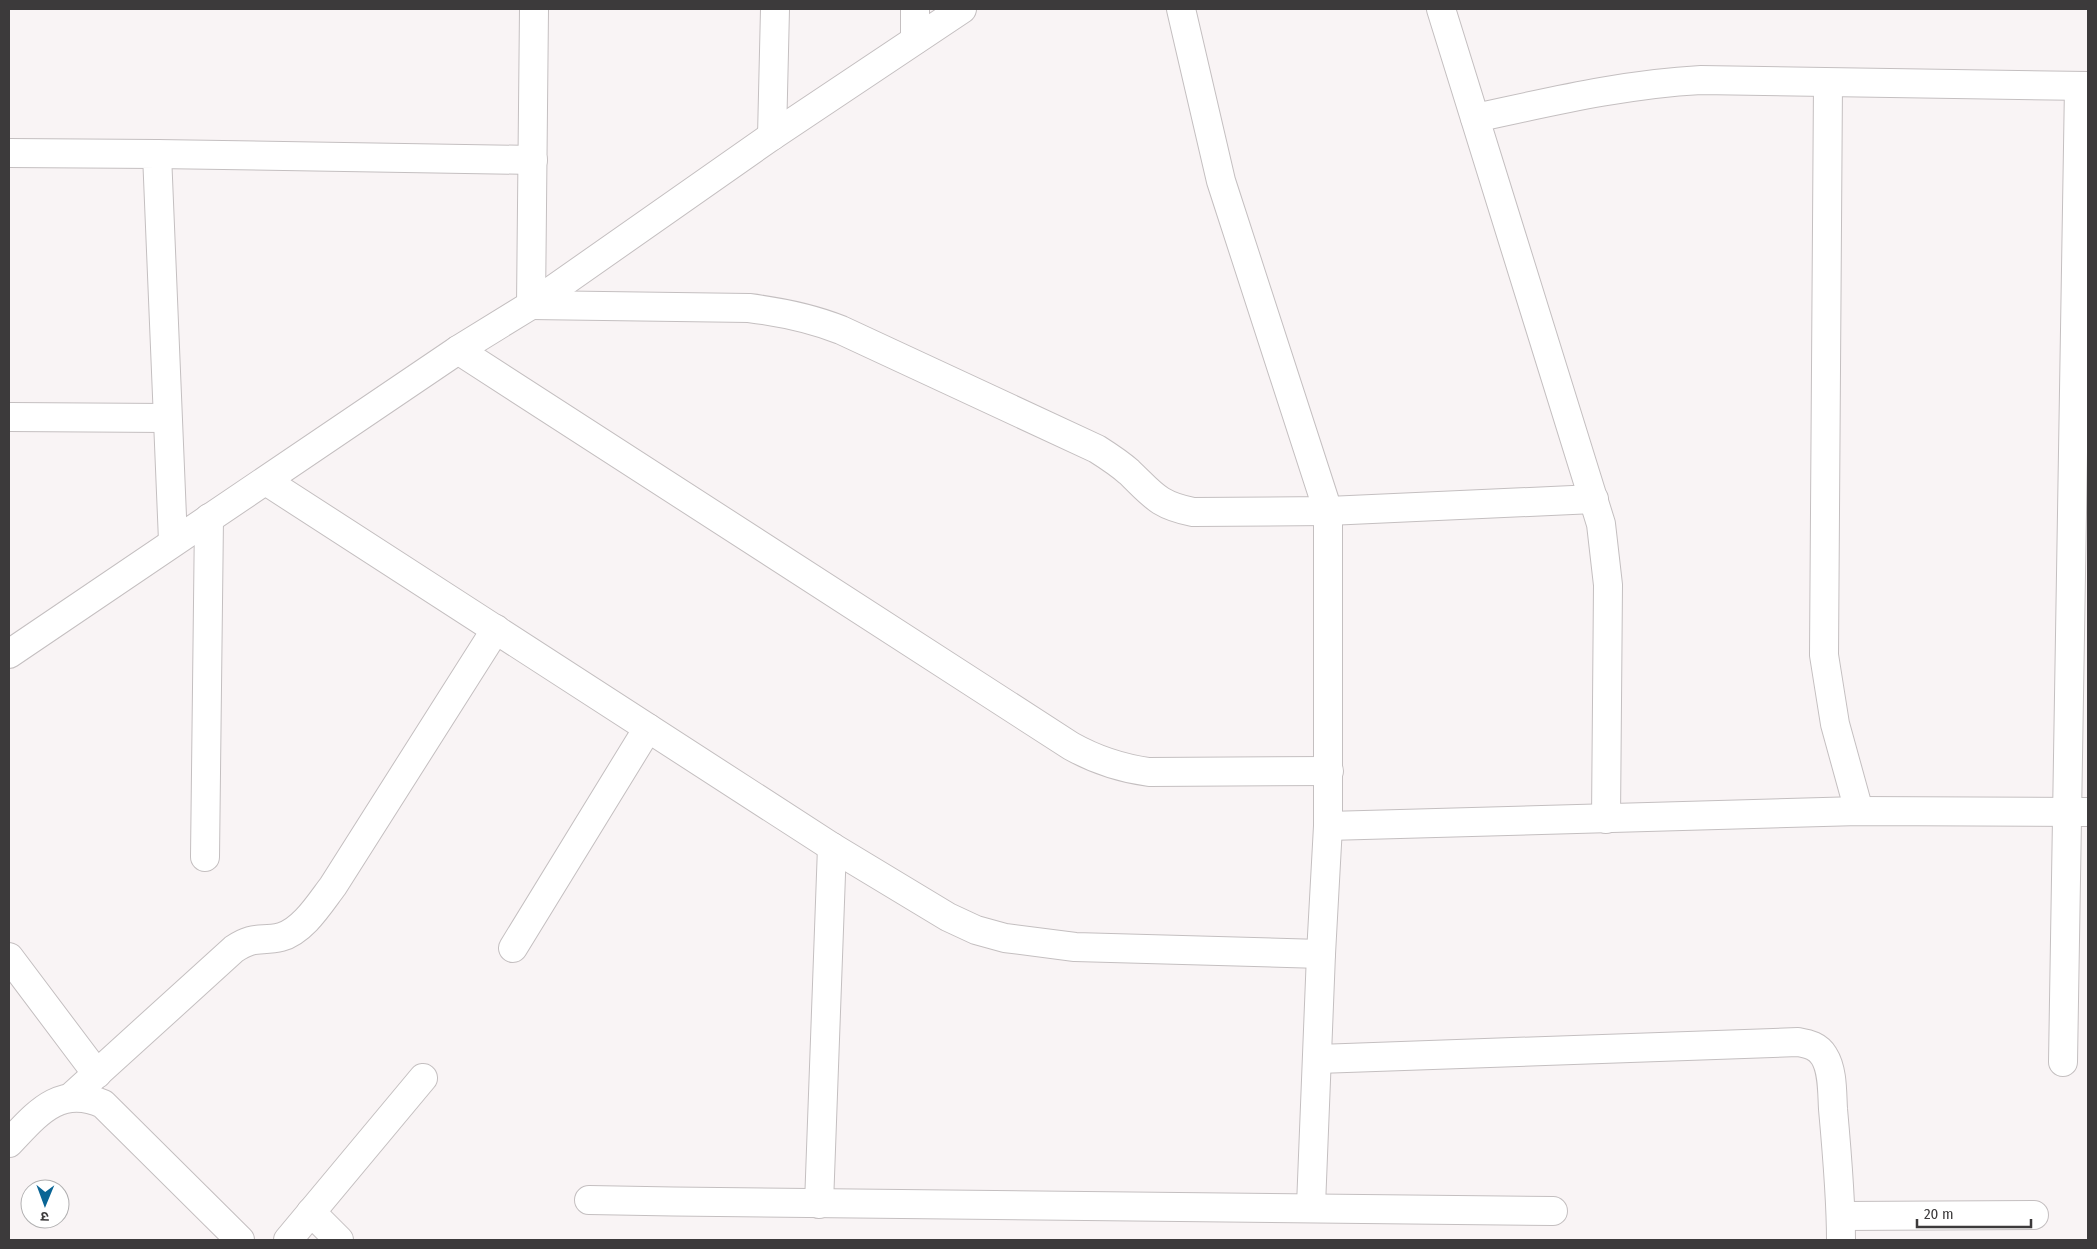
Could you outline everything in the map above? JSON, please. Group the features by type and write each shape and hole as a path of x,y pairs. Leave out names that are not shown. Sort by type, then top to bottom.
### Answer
{"street":[{"path":"531,305 534,9"},
{"path":"772,136 774,9"},
{"path":"915,9 915,40"},
{"path":"9,654 173,541 266,481 458,350 531,305 772,136 962,9"},
{"path":"1180,9 1221,181 1328,511 1328,826 1311,1206"},
{"path":"1441,9 1602,524 1608,585 1606,818"},
{"path":"1475,118 1612,90 1701,80 2083,86 2077,812 2063,1062"},
{"path":"1828,83 1824,655 1835,724 1859,811"},
{"path":"9,153 533,160"},
{"path":"157,154 173,541"},
{"path":"531,305 749,308 782,312 814,320 842,330 1097,449 1120,464 1149,494 1176,509 1193,512 1328,511 1594,499"},
{"path":"458,350 1054,736 1096,760 1124,768 1149,772 1329,771"},
{"path":"9,417 167,418"},
{"path":"266,481 832,847 948,917 976,930 1005,938 1075,947 1321,954"},
{"path":"205,858 209,518"},
{"path":"71,1097 234,949 244,942 254,939 273,938 288,934 305,920 333,886 496,629"},
{"path":"513,948 648,728"},
{"path":"1328,826 1859,811 2077,812"},
{"path":"819,1204 832,847"},
{"path":"9,957 97,1074"},
{"path":"1318,1059 1798,1042 1819,1049 1825,1058 1831,1084 1841,1228 2034,1215"},
{"path":"288,1240 423,1078"},
{"path":"9,1144 38,1113 56,1102 71,1097 89,1098 103,1104 240,1240"},
{"path":"589,1200 819,1204 1311,1206 1553,1211"},
{"path":"311,1212 339,1240"}]}
